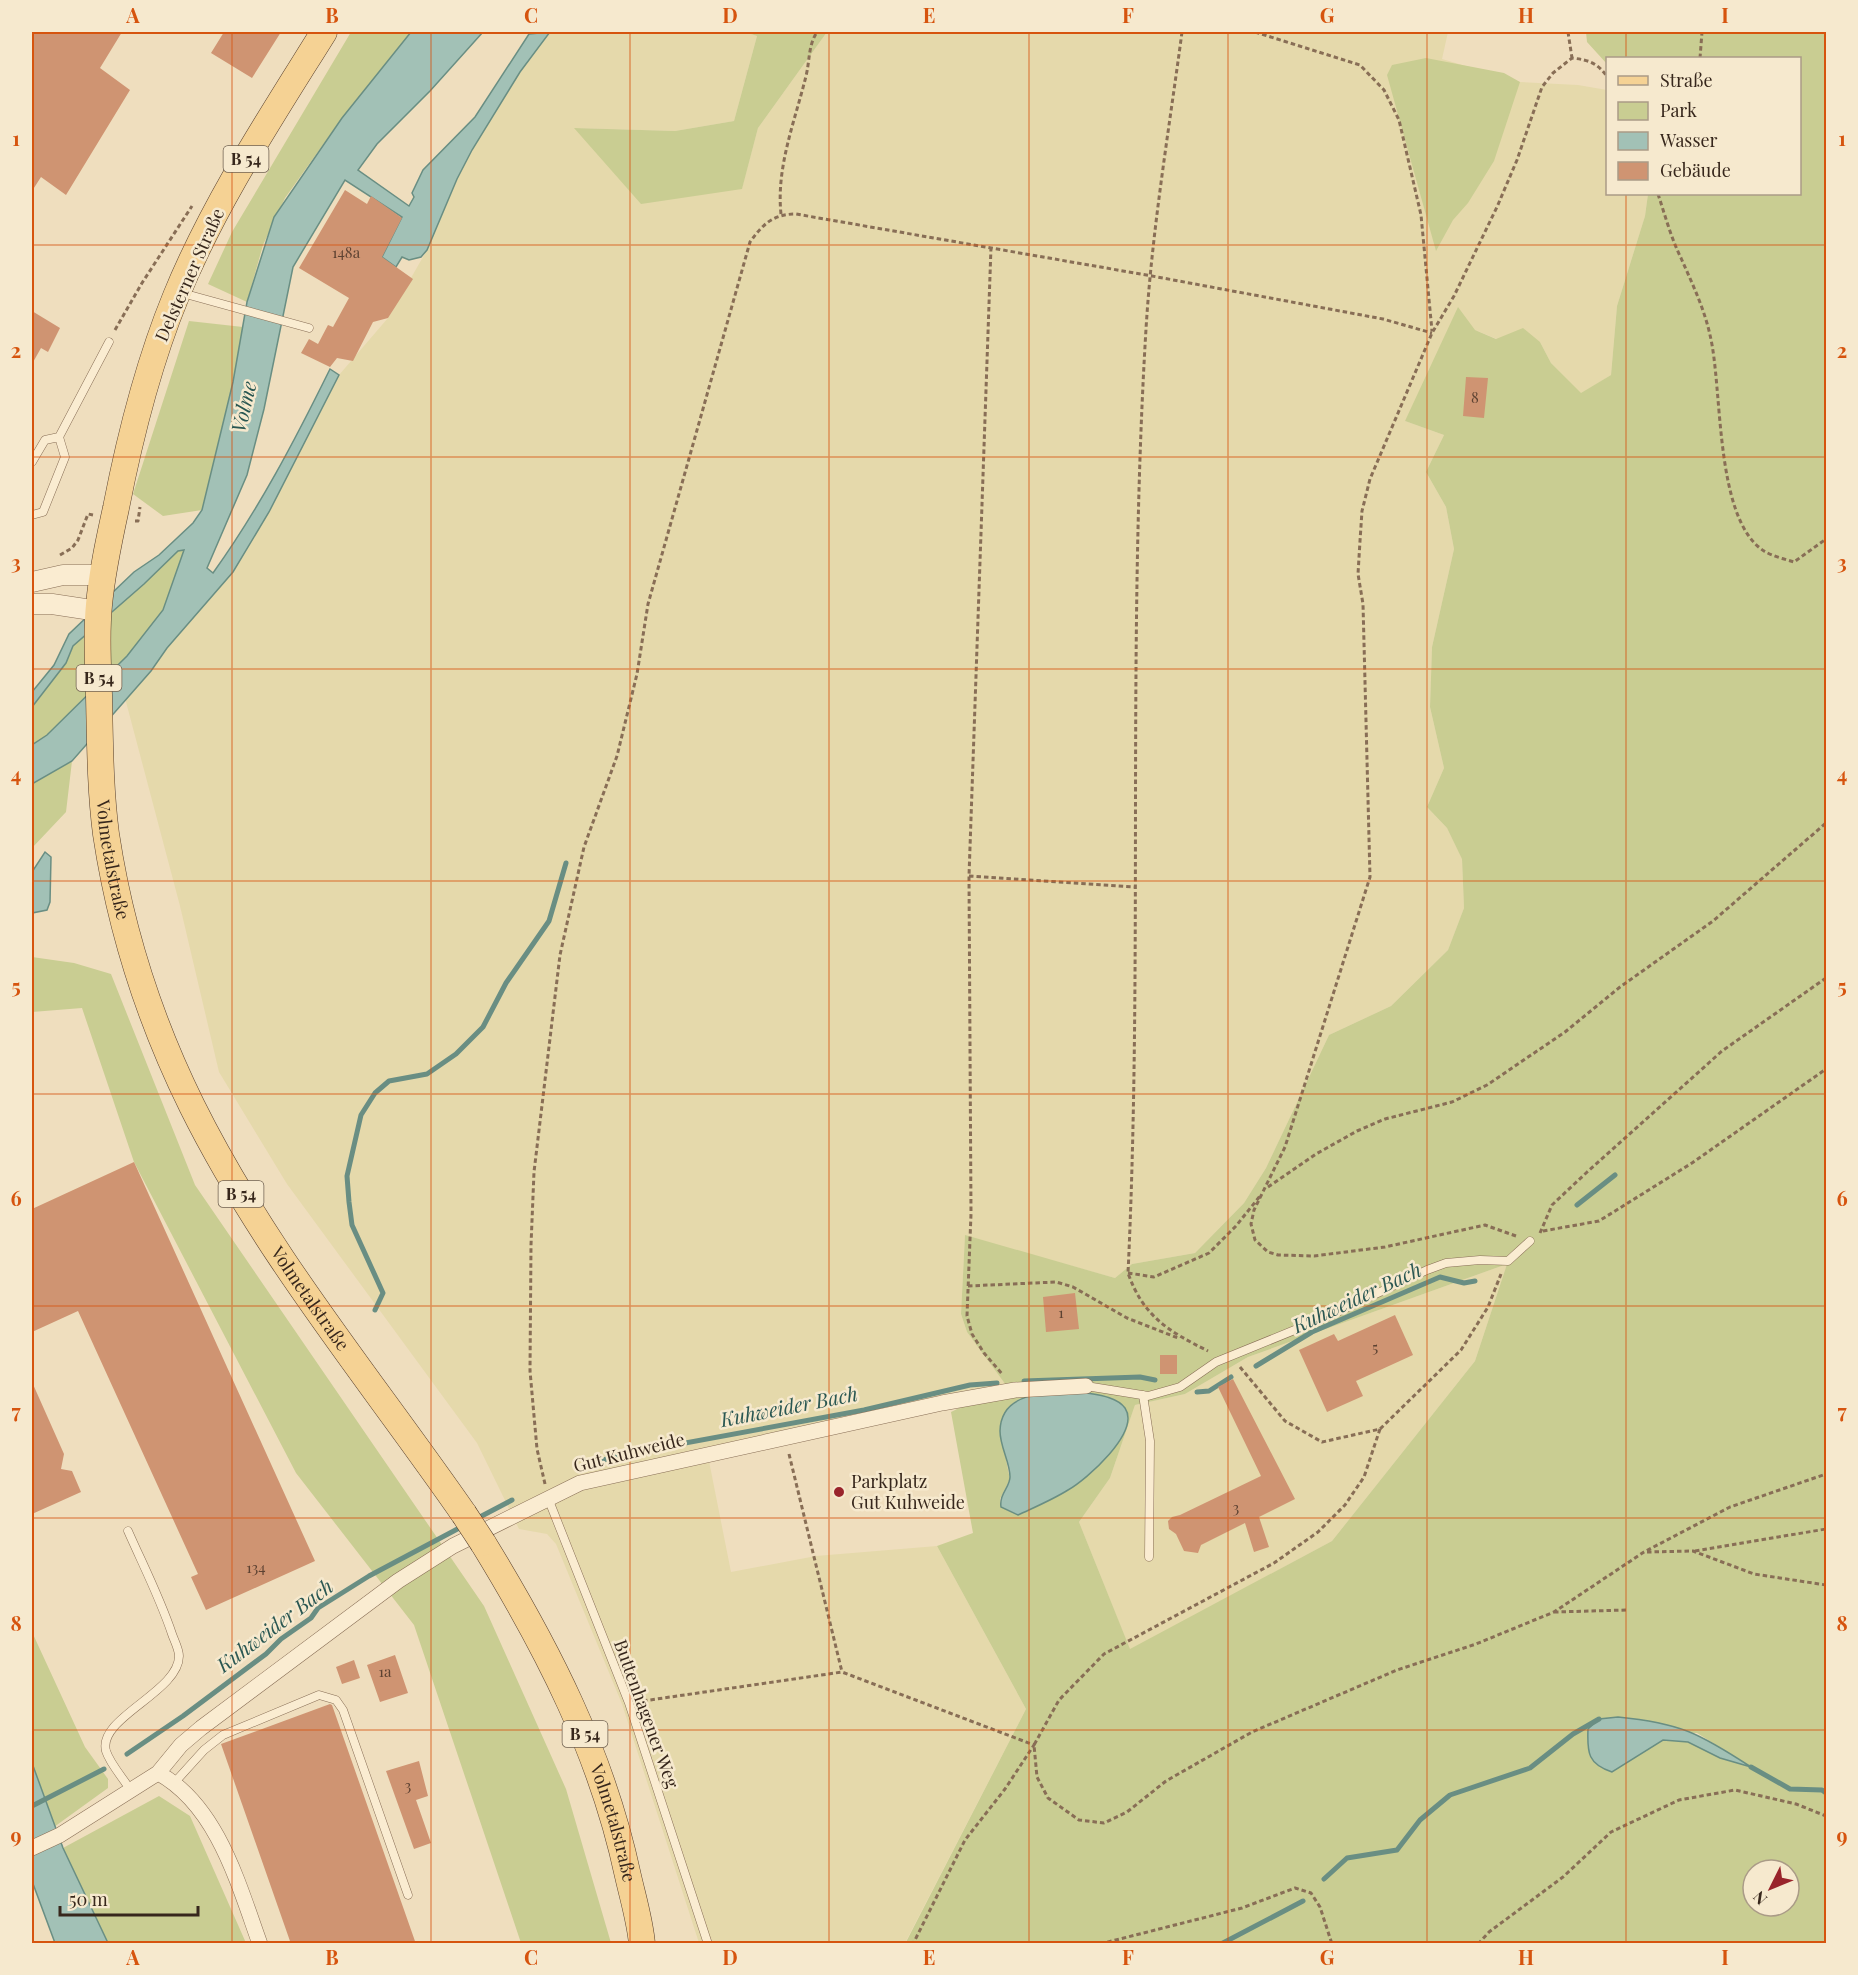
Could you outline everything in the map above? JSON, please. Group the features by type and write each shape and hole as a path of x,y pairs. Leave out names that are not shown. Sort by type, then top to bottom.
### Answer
{"main road":[{"name":"Delsterner Straße","path":"98,611 102,575 132,433 146,380 190,296 228,190 324,32"},
{"name":"Volmetalstraße","path":"98,611 100,745 106,831 118,895 140,976 171,1063 213,1145 255,1218 464,1515 532,1623 587,1738 620,1841 642,1944"}],"street":[{"path":"32,582 63,575 102,575"},
{"path":"32,604 52,604 98,611"},
{"name":"Gut Kuhweide","path":"32,1848 60,1835 158,1773 181,1745 201,1728 398,1581 453,1546 548,1497 580,1483 942,1403 1015,1390 1086,1386"},
{"path":"158,1773 175,1782 201,1810 222,1848 260,1944"}],"lane":[{"path":"190,296 309,328"},
{"path":"32,515 43,512 65,457 59,436 109,342"},
{"path":"32,462 45,440 59,436"},
{"path":"1086,1386 1143,1395 1180,1387 1216,1362 1446,1263 1480,1260 1508,1261 1530,1241"},
{"path":"1143,1395 1150,1441 1149,1557"},
{"name":"Buttenhagener Weg","path":"548,1497 629,1703 708,1944"},
{"path":"128,1531 165,1614 179,1655 175,1669 167,1681 115,1725 107,1742 106,1751 131,1791"},
{"path":"175,1782 204,1750 223,1735 320,1695 336,1700 343,1710 408,1895"}],"path":[{"path":"781,214 779,192 790,133 807,73 810,43 817,32"},
{"path":"1182,32 1146,330 1135,681 1136,1036 1128,1273 1136,1297 1149,1314 1186,1340 1208,1352 1216,1362"},
{"path":"1255,32 1360,65 1384,90 1399,120 1421,215 1432,333"},
{"path":"1568,32 1572,58"},
{"path":"1700,57 1702,32"},
{"path":"1606,75 1601,66 1588,60 1572,58 1553,73 1542,87 1517,160 1497,207 1454,296 1432,333 1370,480 1362,511 1358,574 1363,604 1370,877 1285,1147 1254,1210 1251,1224 1255,1240 1261,1247 1278,1255 1314,1256 1385,1247 1485,1225 1530,1241 1543,1231 1599,1221 1692,1163 1827,1070"},
{"path":"1660,195 1710,332 1716,360 1716,393 1730,495 1741,523 1752,541 1764,552 1794,562 1827,539"},
{"path":"109,342 142,283 197,198"},
{"path":"548,1497 537,1449 530,1371 531,1245 534,1172 560,955 584,847 617,756 637,674 648,604 750,242 762,224 781,214 796,214 991,247 1383,319 1432,333"},
{"path":"991,247 969,876 971,1214 967,1316 972,1334 984,1353 1015,1390"},
{"path":"138,521 141,500"},
{"path":"57,556 72,548 78,540 88,514"},
{"path":"1128,1273 1154,1277 1209,1252 1236,1226 1266,1188 1325,1148 1357,1131 1385,1119 1452,1102 1487,1085 1565,1032 1620,987 1713,921 1827,823"},
{"path":"969,876 1135,887"},
{"path":"1543,1231 1552,1205 1722,1051 1827,978"},
{"path":"913,1944 965,1840 1005,1789 1034,1745 1059,1700 1104,1654 1274,1563 1318,1532 1345,1505 1364,1477 1380,1429 1461,1350 1488,1307 1508,1261"},
{"path":"968,1286 1056,1282 1074,1287 1127,1318 1186,1340"},
{"path":"1231,1356 1285,1421 1322,1442 1380,1429"},
{"path":"785,1437 842,1672"},
{"path":"1034,1745 1037,1777 1048,1798 1079,1820 1104,1822 1127,1812 1166,1781 1252,1732 1397,1670 1476,1644 1554,1612 1644,1552 1730,1507 1827,1474"},
{"path":"1644,1552 1693,1551 1827,1528"},
{"path":"1693,1551 1754,1574 1827,1585"},
{"path":"1554,1612 1627,1610"},
{"path":"629,1703 842,1672 1034,1745"},
{"path":"1478,1944 1489,1932 1563,1877 1611,1832 1679,1800 1735,1790 1796,1804 1827,1816"},
{"path":"1100,1944 1242,1908 1295,1888 1311,1893 1320,1907 1332,1944"}],"shaded area":[{"path":"550,32 745,32 757,36 734,121 675,131 575,128 742,188 758,128 827,32 1448,32 1442,59 1520,82 1578,85 1606,90 1606,195 1648,195 1645,216 1617,306 1611,375 1581,394 1551,363 1540,342 1497,339 1475,330 1405,421 1444,435 1426,472 1446,507 1454,549 1432,647 1430,707 1444,768 1427,807 1447,828 1462,858 1464,908 1448,950 1391,1006 1329,1035 1266,1168 1244,1203 1195,1253 1132,1264 1115,1278 965,1236 961,1314 967,1332 1007,1385 708,1456 731,1572 816,1556 937,1546 1026,1709 905,1943 699,1943 622,1704 556,1544 547,1534 519,1529 477,1443 287,1184 219,1072 180,906 125,698 151,671 213,573 246,551 339,375 388,318 427,250 472,150 520,72"},
{"path":"1507,1264 1475,1361 1332,1541 1130,1650 1079,1522 1110,1478 1135,1405 1185,1394 1248,1357"}],"green space":[{"path":"351,32 411,32 342,118 285,198 263,245 247,302 208,284 232,232"},
{"path":"745,32 827,32 758,128 742,189 641,204 574,128 675,131 734,121 757,36"},
{"path":"1586,32 1826,32 1826,1943 905,1944 1026,1709 937,1546 973,1533 951,1412 1006,1385 967,1332 961,1314 965,1235 1115,1278 1132,1264 1195,1253 1244,1203 1266,1168 1329,1035 1391,1006 1448,950 1464,908 1462,859 1447,828 1427,807 1444,768 1430,707 1432,647 1454,549 1446,507 1426,472 1444,435 1405,421 1458,307 1475,330 1496,339 1523,328 1540,342 1551,363 1581,393 1611,375 1617,306 1645,216 1648,195 1801,195 1801,57 1606,57 1606,63 1587,42","holes":["1507,1264 1475,1361 1332,1541 1130,1649 1079,1522 1110,1478 1135,1405 1185,1394 1248,1357","1087,1393 1108,1397 1122,1404 1128,1418 1125,1430 1118,1442 1097,1466 1076,1485 1018,1515 1001,1507 1000,1499 1010,1479 1003,1430 1005,1415 1011,1404 1022,1398 1038,1394","1588,1729 1697,1733 1748,1765 1720,1758 1688,1742 1663,1740 1590,1757"]},
{"path":"1426,58 1504,73 1520,82 1494,161 1468,203 1453,220 1436,251 1387,75 1392,65"},
{"path":"189,321 243,327 233,382 202,510 163,516 133,494"},
{"path":"178,550 184,550 184,554 164,610 127,656 47,735 32,745 32,707 66,663 73,646 144,584"},
{"path":"72,761 66,812 32,848 32,784"},
{"path":"32,957 74,963 111,974 195,1185 484,1606 566,1789 611,1943 521,1943 414,1625 296,1473 134,1162 82,1008 32,1012"},
{"path":"32,1632 85,1747 108,1779 108,1788 54,1827 32,1763"},
{"path":"159,1796 190,1816 246,1943 108,1943 63,1848"}],"water":[{"name":"Volme","path":"411,32 483,32 430,91 377,144 358,170 409,206 414,197 412,193 423,170 475,117 529,34 550,32 520,72 472,150 427,250 421,257 409,260 402,257 396,267 382,257 402,217 345,180 293,267 264,409 247,475 207,568 213,573 246,524 290,448 330,369 339,375 269,512 233,572 167,648 151,671 72,761 32,784 32,745 47,735 127,656 163,610 184,550 178,551 73,646 66,663 32,707 32,692 54,665 69,634 134,572 159,555 193,523 202,510 233,382 247,302 274,217 342,118"},
{"path":"45,852 51,857 50,902 47,910 32,913 32,872"},
{"path":"1046,1393 1087,1393 1113,1399 1125,1408 1128,1418 1119,1442 1098,1466 1062,1494 1018,1515 1001,1507 1010,1477 1000,1431 1003,1417 1010,1406 1020,1400"},
{"path":"1618,1717 1674,1726 1702,1738 1751,1767 1720,1758 1688,1742 1663,1740 1612,1772 1604,1769 1594,1761 1589,1751 1588,1729 1599,1719"},
{"path":"32,1763 63,1848 108,1943 55,1943 32,1881"}],"building":[{"path":"32,32 122,32 100,68 130,90 66,195 41,177 32,191"},
{"path":"224,32 281,32 252,78 211,53"},
{"path":"345,190 367,204 371,196 402,218 382,257 413,279 388,318 373,322 353,361 337,358 330,367 301,353 309,339 318,344 328,325 333,327 349,298 299,268"},
{"path":"32,311 60,328 48,352 41,348 32,364"},
{"path":"1466,377 1488,378 1484,418 1463,416"},
{"path":"134,1162 315,1561 206,1610 191,1577 198,1574 78,1311 32,1332 32,1209"},
{"path":"1075,1293 1079,1329 1046,1332 1043,1297"},
{"path":"1395,1315 1413,1355 1356,1381 1363,1396 1327,1412 1299,1350 1334,1334 1338,1341"},
{"path":"1160,1355 1177,1355 1177,1374 1160,1374"},
{"path":"1233,1379 1295,1499 1259,1517 1269,1547 1254,1552 1245,1523 1201,1545 1198,1553 1184,1551 1176,1534 1169,1529 1168,1521 1172,1517 1261,1476 1218,1387"},
{"path":"32,1382 64,1454 61,1469 72,1471 81,1492 32,1514"},
{"path":"395,1655 408,1693 380,1702 367,1665"},
{"path":"354,1660 360,1678 342,1684 336,1667"},
{"path":"330,1704 416,1944 291,1944 221,1744"},
{"path":"419,1761 428,1796 416,1800 431,1843 414,1849 386,1771"}],"waterway":[{"path":"375,1310 383,1293 352,1225 347,1176 361,1115 375,1093 389,1081 427,1074 456,1054 483,1027 506,983 549,921 566,863"},
{"name":"Kuhweider Bach","path":"1577,1205 1615,1175"},
{"name":"Kuhweider Bach","path":"1256,1366 1312,1332 1440,1277 1464,1283 1475,1281"},
{"name":"Kuhweider Bach","path":"1024,1381 1140,1377 1155,1380"},
{"name":"Kuhweider Bach","path":"1197,1392 1209,1391 1231,1377"},
{"name":"Kuhweider Bach","path":"587,1465 620,1455 864,1410 970,1385 997,1383"},
{"name":"Kuhweider Bach","path":"476,1519 512,1500"},
{"name":"Kuhweider Bach","path":"127,1754 183,1716 266,1654 281,1639 311,1618 318,1608 369,1576 463,1526"},
{"path":"1324,1879 1347,1858 1397,1850 1420,1820 1450,1795 1530,1768 1573,1734 1599,1719"},
{"path":"1751,1767 1790,1789 1822,1790 1826,1793"},
{"name":"Kuhweider Bach","path":"32,1806 104,1769"},
{"path":"1221,1944 1303,1901"}],"place":[{"name":"Parkplatz Gut Kuhweide","path":"839,1492"}]}
